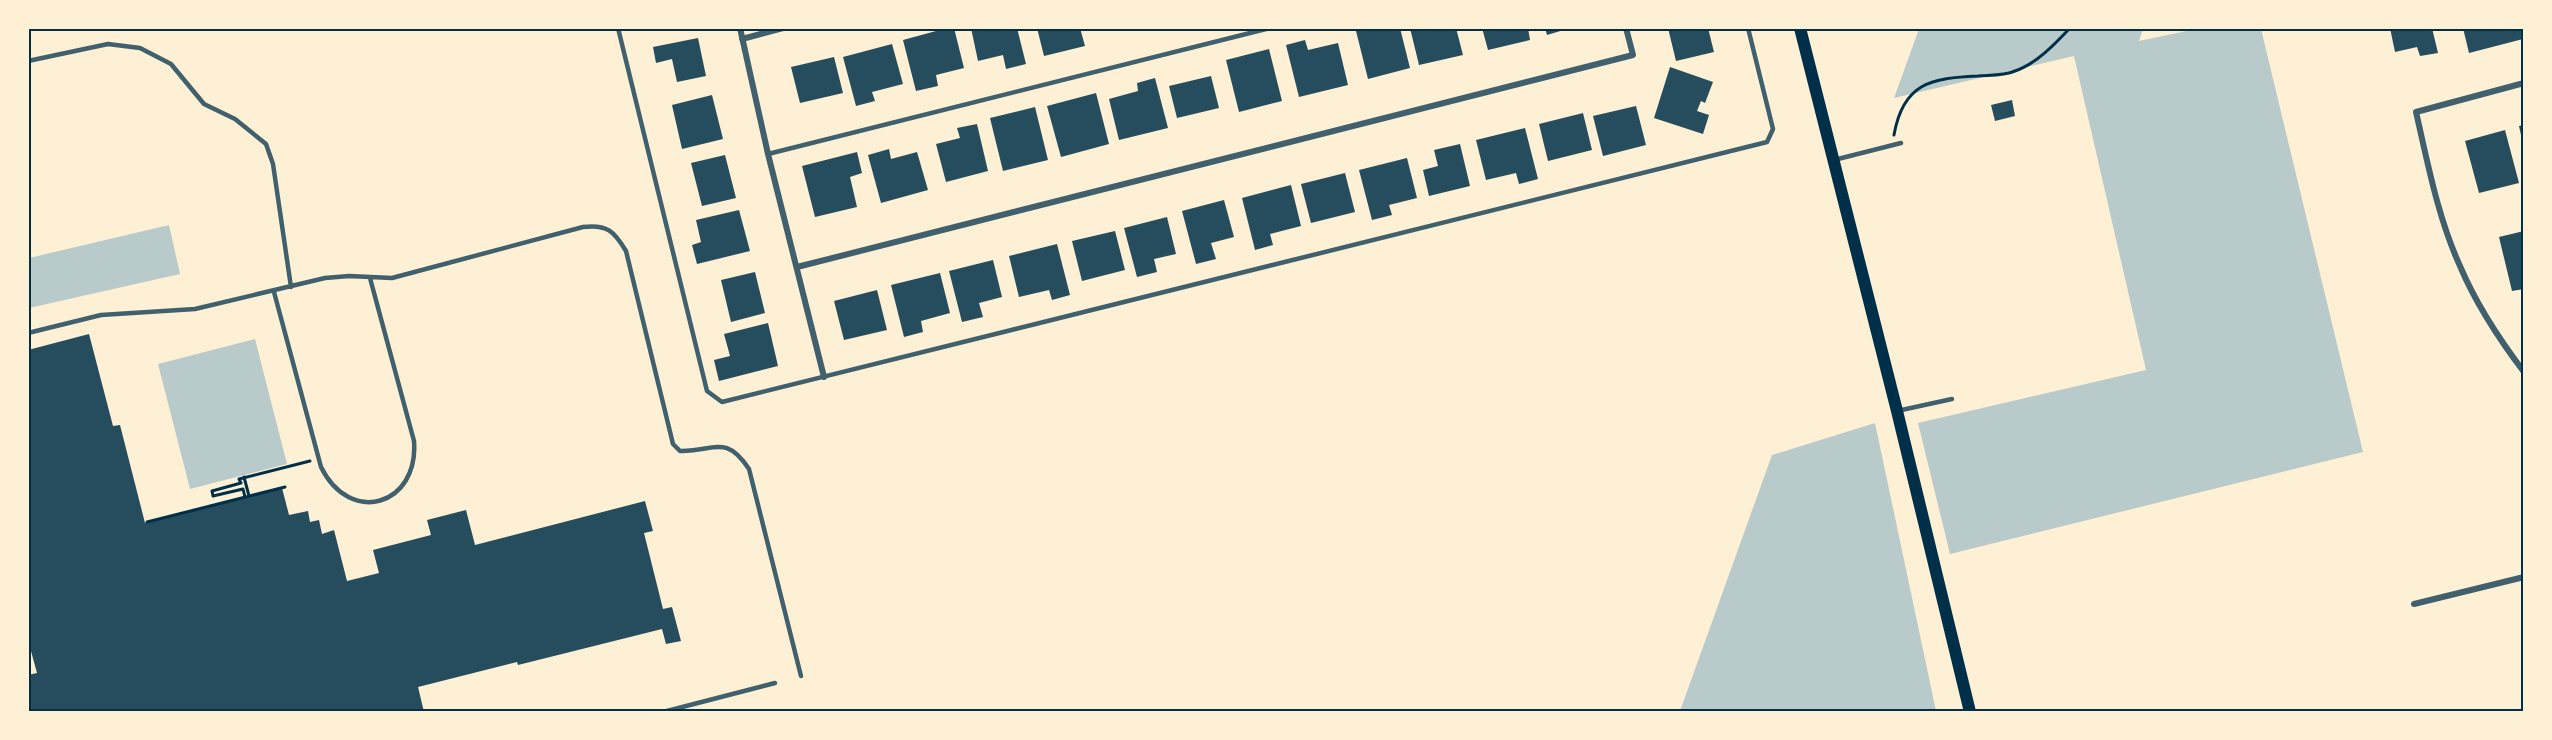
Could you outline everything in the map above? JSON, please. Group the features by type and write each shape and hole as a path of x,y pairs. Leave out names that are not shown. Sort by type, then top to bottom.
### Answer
{"main road":[{"path":"1800,28 1970,711"}],"street":[{"path":"740,28 768,154 824,377"},
{"path":"742,39 783,28"},
{"path":"796,267 1633,55 1626,28"},
{"path":"2523,83 2415,112 2442,217 2459,266 2482,310 2523,372"},
{"path":"2414,604 2523,578"}],"lane":[{"path":"618,28 707,391 722,402 1767,142 1773,129 1748,28"},
{"path":"768,154 1270,28"},
{"path":"28,61 108,44 140,48 171,64 204,104 235,119 266,144 273,164 291,287"},
{"path":"1834,160 1901,143"},
{"path":"28,333 101,315 195,309 325,278 349,276 392,278 583,227 597,225 605,228 615,235 626,251 674,444 680,451 715,445 728,447 740,454 749,469 801,676"},
{"path":"274,291 321,467 328,482 340,494 355,501 372,502 388,498 401,488 411,474 415,458 414,441 370,278"},
{"path":"1897,411 1952,399"},
{"path":"663,711 775,683"}],"path":[{"path":"1892,146 1896,123 1904,103 1922,84 1942,79 2013,72 2029,64 2070,28"},
{"path":"247,497 243,489 213,496 212,491 241,483 239,478 307,462"},
{"path":"244,477 247,497"},
{"path":"147,522 285,487"}],"shaded area":[{"path":"1919,29 2143,29 2139,41 2196,29 2261,29 2363,452 1950,554 1918,423 2146,370 2074,56 1894,98"},
{"path":"169,225 180,274 29,308 29,258"},
{"path":"255,339 287,464 190,489 158,364"},
{"path":"1875,423 1936,711 1680,711 1772,455"}],"building":[{"path":"954,28 964,68 936,75 938,86 916,91 903,40"},
{"path":"971,28 1017,28 1026,64 1006,69 1003,55 978,61"},
{"path":"1037,28 1080,28 1085,46 1044,56"},
{"path":"1365,28 1400,28 1410,68 1368,79 1356,31"},
{"path":"1410,28 1456,28 1463,55 1419,65"},
{"path":"1482,28 1528,28 1530,40 1488,50"},
{"path":"1545,28 1567,28 1567,29 1547,35"},
{"path":"1668,28 1708,28 1714,52 1676,61"},
{"path":"2390,28 2432,28 2438,53 2420,56 2417,47 2395,52"},
{"path":"2463,28 2521,28 2523,39 2469,53"},
{"path":"698,38 706,76 677,82 672,59 656,63 653,47"},
{"path":"1305,40 1308,50 1338,43 1348,85 1299,97 1286,45"},
{"path":"892,44 903,84 872,92 875,101 856,106 843,57"},
{"path":"1269,49 1282,101 1239,112 1226,60"},
{"path":"834,57 843,93 800,103 791,67"},
{"path":"1670,67 1713,82 1705,103 1701,101 1697,111 1709,115 1703,134 1654,118"},
{"path":"1211,76 1219,108 1177,118 1169,86"},
{"path":"1155,78 1168,128 1119,140 1109,99 1138,91 1137,83"},
{"path":"1096,93 1109,144 1061,157 1047,106"},
{"path":"712,95 723,139 682,149 672,105"},
{"path":"2012,100 2015,116 1995,121 1991,105"},
{"path":"1636,106 1646,145 1603,156 1593,116"},
{"path":"1035,107 1048,160 1003,171 990,118"},
{"path":"1583,113 1592,150 1548,161 1539,124"},
{"path":"977,124 988,171 946,182 936,144 960,138 957,128"},
{"path":"2524,125 2524,144 2523,144 2519,126"},
{"path":"1525,128 1538,179 1519,184 1516,173 1486,180 1476,140"},
{"path":"2505,130 2519,183 2479,193 2465,141"},
{"path":"1460,144 1470,186 1429,196 1423,170 1438,166 1434,150"},
{"path":"889,149 891,159 917,152 928,190 881,203 868,155"},
{"path":"857,152 862,173 850,177 857,207 815,217 802,166"},
{"path":"725,155 736,198 702,206 691,163"},
{"path":"1407,158 1417,198 1389,205 1392,215 1372,220 1359,170"},
{"path":"1345,173 1355,212 1311,223 1301,184"},
{"path":"1291,185 1301,226 1270,234 1273,245 1255,250 1242,198"},
{"path":"1224,200 1234,237 1211,243 1216,259 1196,264 1182,211"},
{"path":"739,210 750,251 697,264 692,245 701,242 696,220"},
{"path":"1167,217 1176,254 1154,259 1157,272 1137,277 1124,228"},
{"path":"1115,231 1125,270 1082,281 1072,241"},
{"path":"2524,231 2524,289 2512,291 2499,237"},
{"path":"1057,244 1070,295 1052,300 1049,290 1019,297 1009,256"},
{"path":"993,260 1002,297 979,303 983,317 962,322 949,271"},
{"path":"755,272 765,313 731,322 721,280"},
{"path":"940,273 950,313 921,321 923,332 904,337 891,285"},
{"path":"877,290 887,330 844,340 834,301"},
{"path":"768,323 778,366 719,381 714,360 730,356 724,334"},
{"path":"89,334 113,426 120,425 145,523 282,488 289,515 308,511 310,522 319,520 322,534 334,530 347,581 379,573 373,550 431,535 427,520 466,510 475,545 645,501 653,531 644,533 663,609 672,607 681,641 666,644 662,629 418,687 424,712 28,712 28,675 37,673 28,640 28,350"}]}
